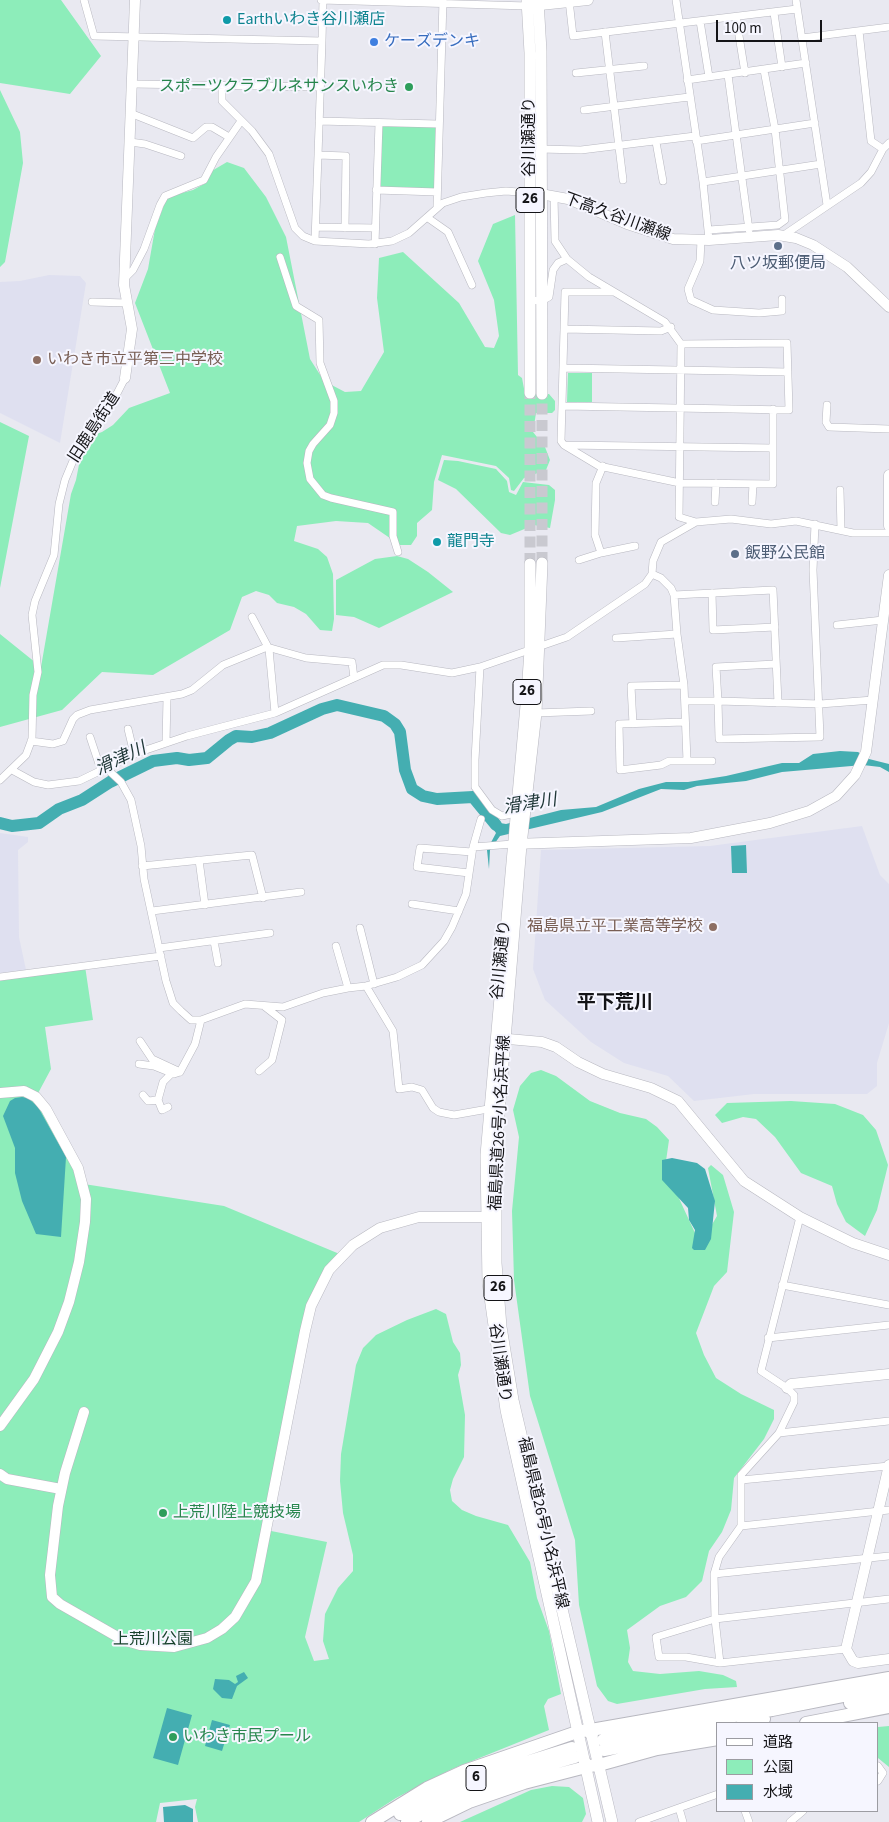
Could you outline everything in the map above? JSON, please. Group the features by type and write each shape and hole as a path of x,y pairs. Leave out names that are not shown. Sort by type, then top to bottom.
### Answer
{"highway":[{"path":"372,1822 427,1788 464,1771 593,1736 889,1678"},
{"path":"593,1736 772,1710 889,1687"},
{"path":"748,1722 889,1696"},
{"path":"811,1722 889,1707"},
{"path":"593,1736 716,1728"},
{"path":"428,1822 469,1802 584,1761 716,1739"},
{"name":"6","path":"387,1822 412,1807 479,1776 584,1761"},
{"name":"6","path":"407,1822 433,1807 475,1788 512,1775 584,1761"}],"main road":[{"name":"26","path":"533,3 542,51 540,149 535,193"},
{"name":"谷川瀬通り","path":"530,393 535,301 535,193 530,53 533,3"},
{"name":"26","path":"535,301 542,394"},
{"name":"福島県道26号小名浜平線","path":"490,1217 496,1149 500,1038 518,841 518,816 536,713 534,647 542,563"},
{"name":"26","path":"518,816 534,647 530,564"},
{"name":"谷川瀬通り","path":"500,1038 488,1109 490,1217 488,1283 506,1410 593,1736"},
{"name":"26","path":"593,1736 584,1761 598,1822"},
{"name":"26","path":"584,1761 612,1822"}],"street":[{"path":"84,0 94,36 322,41"},
{"name":"旧鹿島街道","path":"1,779 26,755 31,741 33,695 38,672 32,615 35,600 54,555 59,504 65,480 74,456 109,409 125,378 132,328 124,278 135,0"},
{"path":"316,241 322,0 533,3 588,0"},
{"path":"676,0 703,182 706,237 699,264 688,289 691,300 713,310 759,313 782,311 782,299"},
{"path":"796,0 827,205"},
{"path":"569,1 573,36 797,10"},
{"path":"437,208 443,2"},
{"path":"774,12 782,67"},
{"path":"736,17 745,73"},
{"path":"700,21 709,77"},
{"path":"802,38 889,27"},
{"path":"859,31 871,141 883,149"},
{"path":"605,32 623,180"},
{"path":"687,80 806,64"},
{"path":"576,74 644,66"},
{"path":"728,75 750,231 778,225 786,220 775,129 764,70"},
{"path":"133,84 320,87"},
{"path":"222,86 222,101 260,141 269,154 295,228 303,236 316,241 375,244 392,241 409,233 443,203 461,197 506,191 535,193"},
{"path":"584,110 689,97"},
{"path":"130,113 193,138 206,128 212,127 229,137"},
{"path":"124,278 133,270 144,249 165,196 204,180 229,137 241,121"},
{"path":"319,121 438,124"},
{"path":"375,244 379,123"},
{"path":"540,149 582,150 736,135 815,123"},
{"path":"130,142 145,144 181,156"},
{"path":"656,142 663,181"},
{"path":"784,235 861,183 871,172 883,149 889,143"},
{"path":"318,155 346,156 345,228"},
{"path":"703,182 821,164"},
{"path":"376,190 437,192"},
{"name":"下高久谷川瀬線","path":"535,193 568,199 652,233 673,239 750,231 784,235 812,245 833,257 847,267 889,307"},
{"path":"554,196 555,241 567,259 613,292 649,311 671,327 681,344 679,517 696,522 731,519 764,524 796,521 862,533 889,533"},
{"path":"428,218 448,232 472,285"},
{"path":"316,227 375,228"},
{"path":"280,257 296,306 319,320 320,363 334,401 334,412 330,425 309,451 310,478 324,495 331,498 393,512 394,536 398,552"},
{"path":"535,301 549,297 553,270 558,263 567,259"},
{"path":"613,292 565,292 561,441 564,445 603,466 680,483 772,484 773,409"},
{"path":"92,302 127,303"},
{"path":"564,329 661,331 671,327"},
{"path":"563,406 788,410 787,343 681,344"},
{"path":"564,368 788,372"},
{"path":"827,405 826,422 829,427 889,429"},
{"path":"564,445 772,448"},
{"path":"601,554 596,536 596,483 603,466"},
{"path":"889,475 889,526"},
{"path":"715,502 716,483"},
{"path":"752,502 753,484"},
{"path":"840,490 841,530"},
{"path":"12,770 34,782 48,785 80,781 134,754 166,743 274,713 383,665 401,665 452,673 480,667 567,637 638,590 652,574 653,561 661,542 696,522"},
{"path":"776,664 716,667 719,739 820,736 813,570 815,524"},
{"path":"578,560 635,546"},
{"path":"652,574 667,583 674,595 684,685 686,760"},
{"path":"469,873 417,867 420,848 472,849 518,841 692,838 770,824 809,811 836,796 854,775 866,752 889,575"},
{"path":"674,595 773,590 778,703"},
{"path":"712,593 713,630 775,627"},
{"path":"252,617 260,629 267,647 274,713"},
{"path":"837,625 883,620"},
{"path":"616,638 677,634"},
{"path":"31,741 53,744 63,741 73,719 77,715 90,710 149,699 167,698 192,690 223,665 267,647 306,658 352,662 354,678"},
{"path":"480,667 474,760 475,787 492,810 502,816 518,816"},
{"path":"633,724 631,686 684,685"},
{"path":"166,743 167,698"},
{"path":"685,702 820,704 873,700"},
{"path":"536,713 592,711"},
{"path":"685,722 619,724 620,770 662,765 669,761 712,761"},
{"path":"128,729 134,754"},
{"path":"90,737 104,769 113,773 121,782 131,800 137,823 142,866 159,948 173,1003 190,1020 201,1020 245,1004 283,1007 323,993 370,985 397,977 422,965 444,941 466,894 472,849 481,819"},
{"path":"142,866 252,855 263,898"},
{"path":"199,860 205,906"},
{"path":"152,911 205,906 301,892"},
{"path":"412,904 459,911"},
{"path":"360,928 370,985 393,1031 399,1089 405,1090 412,1087 422,1090 434,1108 439,1112 454,1115 488,1109"},
{"path":"159,948 270,933"},
{"path":"214,941 218,963"},
{"path":"336,946 348,988"},
{"path":"0,977 161,956"},
{"path":"260,1071 272,1060 282,1020 262,1004"},
{"path":"168,1107 162,1110 158,1100 163,1082 176,1073 195,1044 201,1020"},
{"path":"500,1038 542,1042 603,1074 651,1088 678,1102 744,1181 800,1217 853,1243 889,1254"},
{"path":"140,1041 152,1059 176,1073"},
{"path":"139,1064 154,1066 176,1073"},
{"path":"0,1093 24,1091 36,1097 46,1109 78,1168 86,1199 85,1222 79,1262 69,1302 58,1332 34,1379 0,1426"},
{"path":"143,1095 148,1101 158,1100"},
{"path":"84,1412 61,1489 50,1576 52,1597 60,1604 123,1640 140,1645 174,1647 207,1638 222,1630 235,1616 256,1581 305,1331 311,1306 329,1270 353,1244 380,1228 419,1217 490,1217"},
{"path":"720,1663 715,1619 714,1574 719,1557 741,1526 741,1475 779,1433 794,1402 794,1395 787,1388 761,1371 800,1217"},
{"path":"782,1285 889,1305"},
{"path":"768,1338 889,1325"},
{"path":"787,1388 791,1384 889,1374"},
{"path":"779,1433 889,1421"},
{"path":"741,1480 889,1466 846,1649 853,1661 858,1663 889,1659"},
{"path":"0,1474 7,1479 61,1489"},
{"path":"741,1526 889,1510"},
{"path":"714,1574 889,1556"},
{"path":"846,1649 720,1663 686,1657 659,1657 656,1637 715,1619 889,1600"},
{"path":"879,1767 883,1773 879,1779"},
{"path":"639,1822 716,1795"},
{"path":"679,1808 683,1822"},
{"path":"790,1822 802,1812"}],"shaded area":[{"name":"いわき市立平第三中学校","path":"49,275 80,276 86,283 60,443 0,413 0,282 20,281"},
{"name":"福島県立平工業高等学校","path":"862,826 880,875 889,884 889,1023 877,1063 877,1086 867,1094 754,1094 694,1101 668,1076 624,1063 591,1042 545,1000 533,969 541,850 710,846"},
{"path":"0,833 28,837 28,842 18,850 19,937 26,970 0,973"}],"green space":[{"path":"0,0 61,0 101,56 70,94 0,83"},
{"path":"0,90 20,132 23,163 5,262 0,267"},
{"path":"379,123 438,124 437,192 376,190"},
{"path":"227,162 244,168 266,197 286,237 310,359 324,381 345,392 361,391 384,352 377,298 379,258 403,252 459,303 485,347 494,348 499,336 494,300 478,261 493,224 515,215 518,375 522,378 525,394 549,394 555,401 555,410 552,413 536,413 533,432 545,447 550,460 546,470 524,478 514,491 511,490 509,478 496,466 442,455 434,482 432,510 417,523 417,536 411,545 400,545 368,523 336,521 297,526 294,541 318,549 327,557 333,574 334,619 332,631 320,630 306,614 294,607 277,603 269,595 256,591 242,597 230,630 153,675 102,672 62,710 0,727 0,634 41,667 71,494 76,480 83,444 91,436 113,425 129,408 170,393 135,303 148,269 155,229 167,197 193,190 204,184 210,172"},
{"path":"568,373 592,373 592,402 567,402"},
{"path":"0,422 29,436 0,588"},
{"path":"444,460 496,469 507,481 509,492 516,495 523,482 549,485 555,490 550,528 534,525 510,535 501,533 456,489 438,480"},
{"path":"397,556 408,559 453,592 379,628 354,617 336,615 336,580 375,559"},
{"name":"上荒川公園","path":"85,966 93,1020 45,1027 51,1069 36,1097 84,1184 224,1206 342,1255 319,1287 266,1530 327,1542 305,1637 314,1661 329,1659 323,1641 325,1614 338,1588 353,1571 353,1555 343,1513 340,1481 341,1454 356,1365 363,1348 376,1335 407,1320 436,1309 446,1314 453,1342 460,1353 461,1365 458,1375 465,1415 464,1457 453,1479 450,1490 452,1501 462,1510 476,1516 508,1525 530,1562 537,1598 549,1631 561,1694 548,1699 544,1706 549,1730 452,1769 396,1798 359,1822 198,1822 195,1807 197,1799 160,1803 156,1822 0,1822 0,977"},
{"path":"541,1070 556,1076 590,1101 620,1113 646,1119 657,1127 669,1140 665,1168 695,1233 707,1233 717,1216 708,1168 711,1165 723,1175 734,1212 727,1272 714,1286 696,1333 704,1355 716,1378 741,1394 774,1410 774,1419 764,1439 734,1478 731,1510 722,1532 709,1551 702,1581 686,1597 660,1606 627,1630 630,1648 628,1662 633,1671 660,1674 699,1671 723,1675 736,1681 737,1687 705,1689 617,1704 608,1701 597,1686 579,1605 575,1540 530,1396 514,1280 512,1211 519,1137 513,1110 520,1086 531,1073"},
{"path":"791,1101 835,1104 863,1115 876,1130 888,1165 877,1210 865,1236 846,1222 837,1204 832,1186 801,1173 775,1137 756,1119 743,1117 722,1123 715,1115 727,1103"},
{"path":"889,1726 889,1767 879,1759 879,1727"},
{"path":"552,1786 569,1787 583,1798 586,1814 582,1822 460,1822 531,1790"}],"water":[{"path":"840,751 858,752 869,759 889,764 889,772 880,767 863,765 782,772 746,781 697,786 684,790 661,789 602,812 500,836 490,850 489,869 487,850 496,833 483,815 488,810 500,823 506,824 561,810 596,807 639,789 666,782 688,782 726,776 782,763 799,763 813,754"},
{"path":"746,845 747,873 732,873 731,846"},
{"path":"22,1097 28,1098 38,1107 66,1157 61,1237 36,1234 22,1201 15,1173 15,1148 3,1116 10,1101"},
{"path":"672,1158 697,1163 705,1169 715,1201 711,1239 705,1250 694,1250 692,1248 695,1230 689,1220 688,1208 662,1180 662,1160"},
{"path":"244,1672 248,1678 237,1686 232,1699 222,1698 213,1689 215,1679 229,1680 235,1684 238,1682 236,1676"},
{"name":"いわき市民プール","path":"167,1708 192,1715 178,1765 153,1758"},
{"path":"212,1720 230,1725 222,1751 205,1746"},
{"path":"185,1805 193,1809 193,1822 164,1822 163,1807"}],"waterway":[{"name":"滑津川","path":"0,823 12,826 39,823 59,809 82,800 110,782 153,761 177,758 189,760 207,758 236,736 252,737 270,733 322,709 337,705 384,716 395,724 400,732 405,770 412,789 423,796 437,799 473,797 496,825"}],"tunnel":[{"path":"530,393 530,564"},
{"path":"542,394 542,563"}],"place":[{"name":"Earthいわき谷川瀬店","path":"227,20"},
{"name":"ケーズデンキ","path":"374,42"},
{"name":"スポーツクラブルネサンスいわき","path":"409,87"},
{"name":"八ツ坂郵便局","path":"778,246"},
{"name":"いわき市立平第三中学校","path":"37,360"},
{"name":"龍門寺","path":"437,542"},
{"name":"飯野公民館","path":"735,554"},
{"name":"福島県立平工業高等学校","path":"713,927"},
{"name":"上荒川陸上競技場","path":"163,1513"},
{"name":"いわき市民プール","path":"173,1737"}],"district":[{"name":"平下荒川","path":"615,1004"}]}
